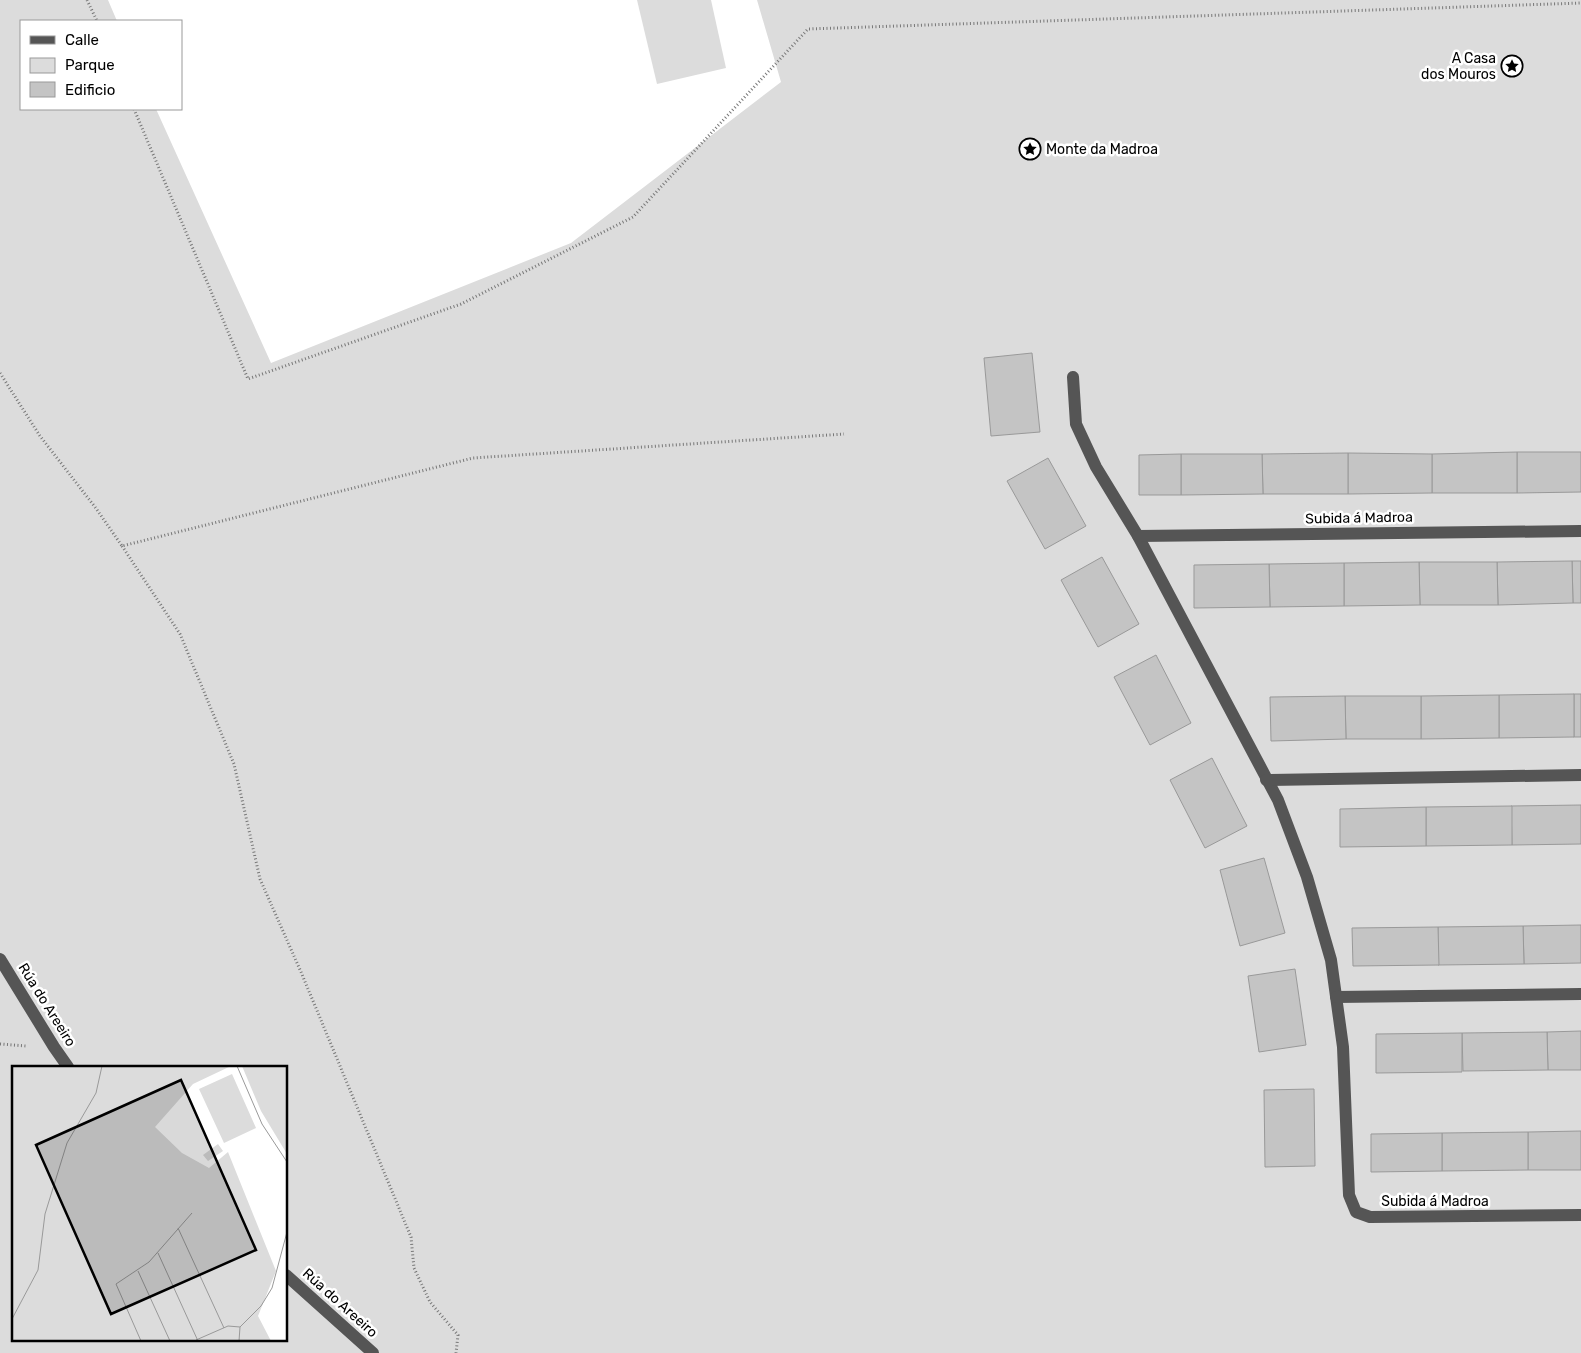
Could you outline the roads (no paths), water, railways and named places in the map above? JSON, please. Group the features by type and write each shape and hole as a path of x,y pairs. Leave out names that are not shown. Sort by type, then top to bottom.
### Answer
{"street":[{"name":"Subida á Madroa","path":"1073,377 1076,424 1096,467 1138,536 1278,800 1307,877 1331,960 1343,1047 1349,1195 1356,1212 1370,1217 1581,1215"},
{"name":"Subida á Madroa","path":"1138,536 1581,531"},
{"path":"1266,780 1581,775"},
{"name":"Rúa do Areeiro","path":"0,959 67,1066"},
{"path":"1336,997 1581,994"},
{"name":"Rúa do Areeiro","path":"288,1277 373,1353"}],"place":[{"name":"A Casa dos Mouros","path":"1512,66"},
{"name":"Monte da Madroa","path":"1030,149"}]}
